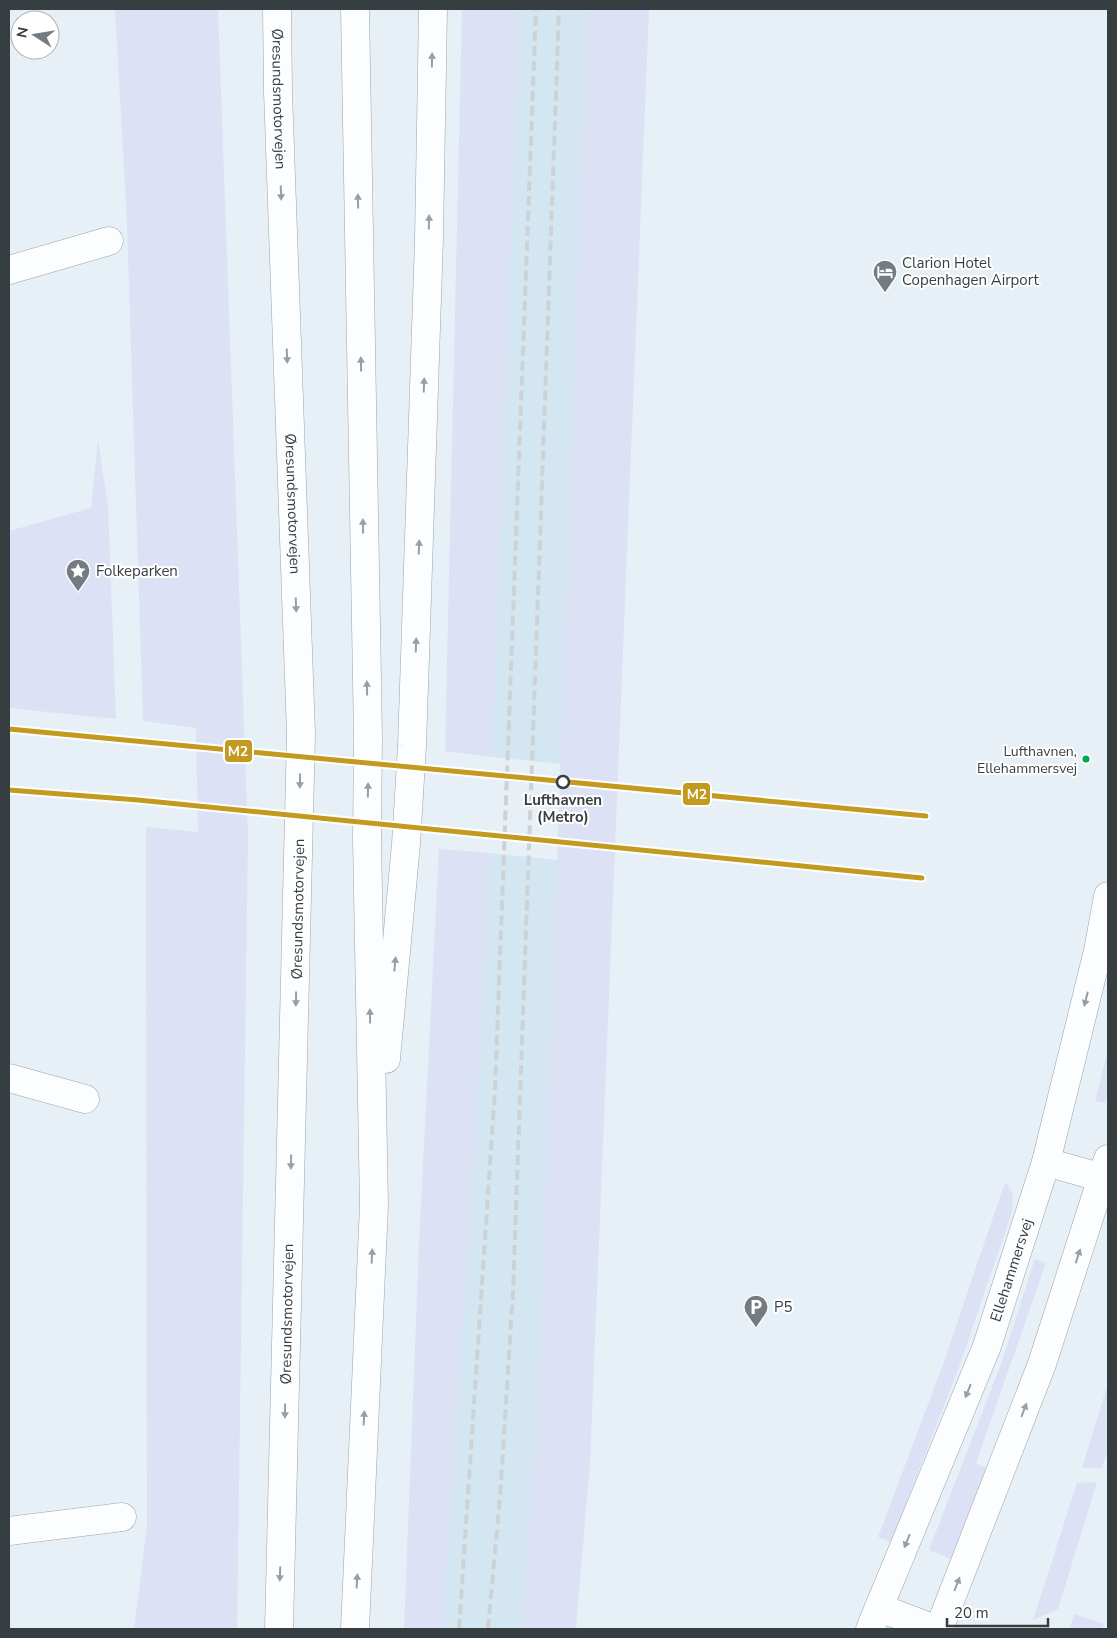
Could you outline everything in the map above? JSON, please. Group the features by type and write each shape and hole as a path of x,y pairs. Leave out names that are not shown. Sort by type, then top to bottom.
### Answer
{"main road":[{"path":"268,9 278,92"},
{"name":"Øresundsmotorvejen","path":"278,9 278,92 301,734 279,1629"},
{"path":"355,9 374,1205"},
{"path":"355,1629 374,1205 406,844 412,746 429,239 433,9"},
{"path":"9,270 109,242"},
{"name":"Ellehammersvej","path":"875,1619 987,1346 1046,1162 1098,951 1108,896"},
{"path":"9,1078 84,1099"},
{"path":"939,1629 1042,1364 1106,1168 1046,1162"},
{"path":"9,1531 122,1517"},
{"path":"875,1619 935,1629"}],"shaded area":[{"path":"115,9 218,9 248,835 237,1629 134,1629 147,1527 146,827 198,832 196,728 143,721 127,224"},
{"path":"462,9 519,9 492,757 445,751"},
{"path":"519,9 587,9 562,764 492,757"},
{"path":"587,9 649,9 590,1463 576,1629 522,1629 538,1409"},
{"path":"98,440 108,506 116,719 9,708 9,531 91,508"},
{"path":"439,849 489,853 475,1142 442,1629 404,1629 419,1245"},
{"path":"489,853 559,860 538,1409 522,1629 442,1629 475,1142"},
{"path":"1108,1049 1106,1103 1095,1101"},
{"path":"1007,1183 1013,1195 1012,1212 959,1367 891,1542 878,1537 944,1362 1004,1185"},
{"path":"1035,1259 1046,1263 976,1463 986,1468 987,1471 951,1559 929,1550 1001,1364"},
{"path":"1108,1383 1108,1448 1102,1468 1082,1468"},
{"path":"1097,1482 1058,1609 1033,1620 1077,1483"},
{"path":"1074,1614 1104,1624 1102,1629 1070,1629"}],"railway":[{"path":"459,1629 495,1089 536,9"},
{"path":"488,1629 500,1497 513,1293 559,9"}],"transit line":[{"name":"M2","path":"9,729 926,816"},
{"name":"M2","path":"9,790 138,800 922,878"}],"place":[{"name":"Clarion Hotel Copenhagen Airport","path":"885,293"},
{"name":"Folkeparken","path":"78,592"},
{"name":"Lufthavnen, Ellehammersvej","path":"1086,759"},
{"name":"Lufthavnen (Metro)","path":"563,782"},
{"name":"P5","path":"756,1328"}]}
